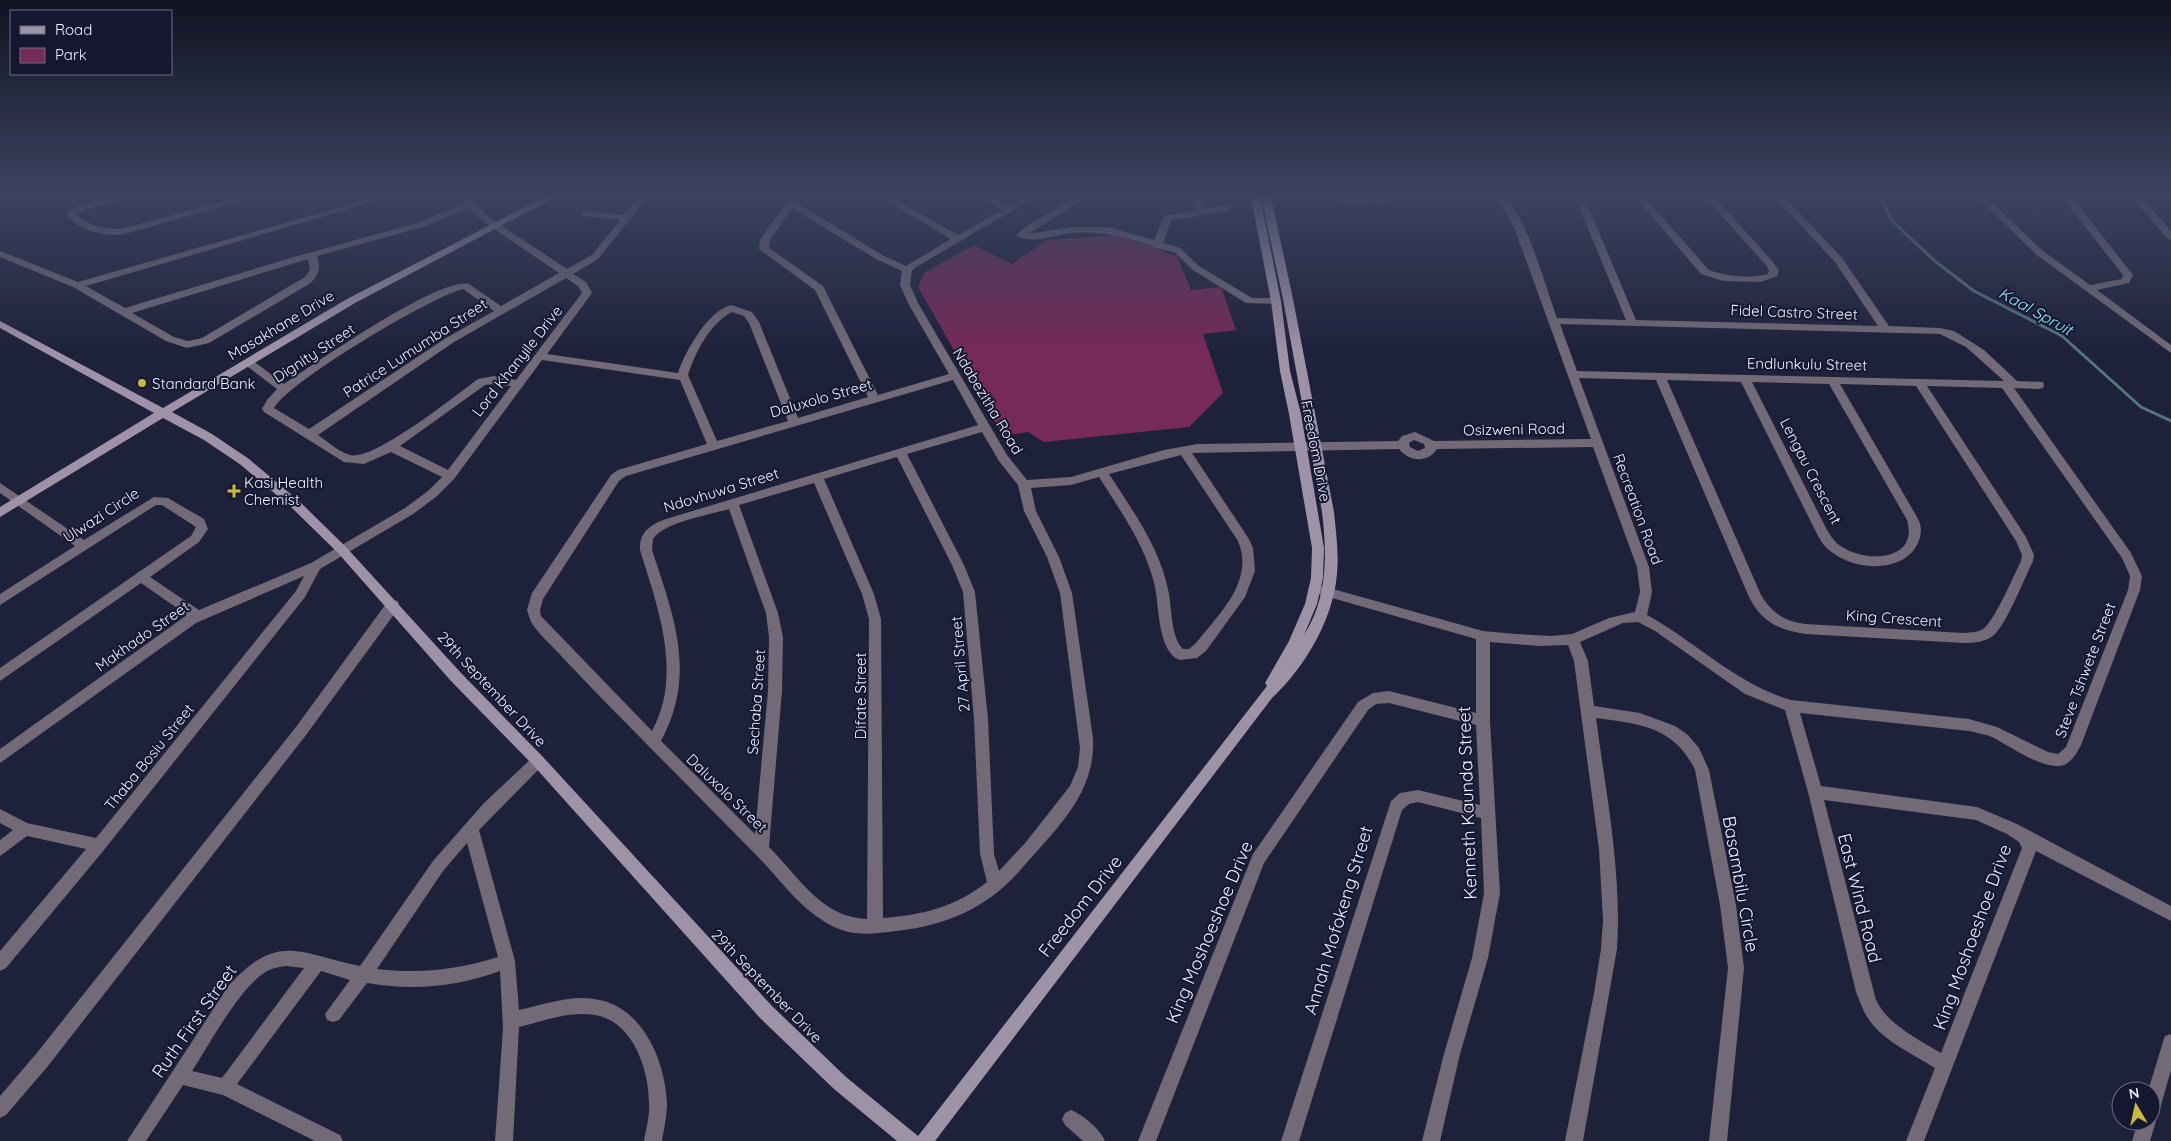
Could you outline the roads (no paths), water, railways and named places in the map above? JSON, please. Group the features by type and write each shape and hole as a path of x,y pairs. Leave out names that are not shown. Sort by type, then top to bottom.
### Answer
{"street":[{"path":"77,285 216,245"},
{"path":"124,312 347,245"},
{"name":"Masakhane Drive","path":"0,513 162,413 356,298 456,245"},
{"name":"Lord Khanyile Drive","path":"342,550 409,511 432,494 450,476 586,296 584,286 523,245"},
{"name":"Patrice Lumumba Street","path":"309,435 450,340 599,254 606,245"},
{"path":"765,245 764,250 819,288 875,400"},
{"path":"860,245 907,270 947,245"},
{"name":"Freedom Drive","path":"1265,245 1276,301 1285,371 1318,542 1321,591"},
{"name":"Freedom Drive","path":"924,1141 1267,694 1298,637 1311,604 1321,591 1332,561 1331,531 1277,245"},
{"name":"Recreation Road","path":"1525,245 1643,567 1646,592 1640,616"},
{"path":"1600,245 1632,322"},
{"path":"1682,245 1705,272 1723,278 1761,279 1772,276 1774,270 1753,245"},
{"path":"1826,245 1840,260 1886,330"},
{"path":"2032,245 2171,350"},
{"path":"2088,289 2125,281 2128,278 2128,275 2105,245"},
{"path":"1157,246 1179,251 1201,271 1250,301 1276,301"},
{"path":"0,254 77,285 178,343 186,345 201,342 309,279 316,268 312,255"},
{"name":"Ndabezitha Road","path":"907,270 905,281 907,291 984,427 1003,458 1024,484"},
{"name":"Dignity Street","path":"501,311 465,286 454,287 408,311 284,389 268,409 348,458 356,460 372,457 391,446 482,382 494,380 518,384"},
{"path":"712,446 682,377 683,371 693,352 718,316 727,309 738,309 748,314 754,322 795,423"},
{"name":"Fidel Castro Street","path":"1554,321 1940,332 1954,335 1995,365 2010,384"},
{"name":"29th September Drive","path":"0,324 208,437 245,462 276,488 342,550 456,677 538,761 766,1012 840,1083 911,1141"},
{"path":"539,356 682,377"},
{"path":"248,362 284,389"},
{"name":"Endlunkulu Street","path":"1573,374 2040,385"},
{"name":"Daluxolo Street","path":"955,376 632,468 615,478 537,596 532,610 533,615 653,743 761,849 809,902 841,923 874,926 924,920 950,913 971,904 996,886 1018,863 1068,801 1083,774 1086,756 1066,593 1053,557 1030,512 1024,484"},
{"name":"King Crescent","path":"1660,376 1755,597 1766,614 1772,619 1792,628 1948,638 1978,637 1989,632 1996,623 2027,561 2028,555 2022,540 1918,381"},
{"name":"Lengau Crescent","path":"1745,378 1822,532 1833,546 1839,551 1858,558 1896,560 1908,552 1915,536 1913,520 1834,380"},
{"name":"Steve Tshwete Street","path":"1640,616 1749,690 1770,701 1791,706 1969,725 1992,731 2038,755 2060,760 2071,751 2134,590 2136,576 2127,556 2010,384"},
{"name":"Ndovhuwa Street","path":"653,743 661,731 667,714 672,693 674,660 670,631 646,550 646,539 652,531 662,524 984,427"},
{"name":"Osizweni Road","path":"1316,446 1403,445 1406,439 1415,436 1425,439 1431,445 1597,444"},
{"path":"391,446 450,476"},
{"path":"1024,484 1059,483 1184,450 1226,447 1316,446"},
{"path":"1102,473 1144,538 1154,560 1162,587 1172,646 1180,655 1188,655 1201,647 1241,594 1249,571 1243,539 1197,473 1184,450"},
{"name":"27 April Street","path":"901,453 958,565 969,592 981,719 987,854 996,886"},
{"name":"Difate Street","path":"818,478 868,594 875,618 874,926"},
{"path":"0,487 84,546"},
{"name":"Ulwazi Circle","path":"0,600 148,504 160,499 200,522 202,530 195,539 0,676"},
{"name":"Sechaba Street","path":"733,504 772,613 776,637 775,691 761,849"},
{"name":"Makhado Street","path":"0,757 198,616 315,566 342,550"},
{"name":"Thaba Bosiu Street","path":"0,963 99,845 301,594 315,566"},
{"path":"142,578 198,616"},
{"path":"1321,591 1484,636 1506,639 1572,639 1627,616 1640,616"},
{"path":"0,1109 48,1053 301,731 393,605"},
{"name":"Kenneth Kaunda Street","path":"1431,1141 1452,1054 1480,958 1488,924 1492,893 1483,722 1484,636"},
{"path":"1572,639 1581,661 1588,711 1606,849 1611,920 1609,949 1602,993 1574,1141"},
{"name":"King Moshoeshoe Drive","path":"1147,1141 1258,859 1363,706 1373,699 1388,697 1483,722"},
{"name":"East Wind Road","path":"1791,706 1815,792 1864,992 1869,1005 1881,1021 1891,1029 1946,1065"},
{"name":"Basambilu Circle","path":"1588,711 1648,720 1669,728 1693,749 1702,770 1728,905 1736,968 1718,1141"},
{"path":"333,1014 364,974 428,879 471,828 538,761"},
{"name":"King Moshoeshoe Drive","path":"1815,792 1977,814 2012,828 2024,837 2030,848 1915,1141"},
{"name":"Annah Mofokeng Street","path":"1290,1141 1396,806 1405,798 1418,796 1489,814"},
{"path":"0,816 25,829 99,845"},
{"path":"471,828 507,961 512,1020 504,1141"},
{"path":"0,849 25,829"},
{"path":"2024,837 2171,914"},
{"name":"Ruth First Street","path":"136,1141 235,992 256,969 279,958 288,958 318,962 349,972 413,980 433,980 470,974 507,961"},
{"path":"225,1087 318,962"},
{"path":"512,1020 581,1007 599,1008 616,1014 638,1039 652,1064 658,1104 653,1141"},
{"path":"2159,1081 2171,1042"},
{"path":"180,1076 225,1087 334,1141"},
{"path":"1071,1119 1096,1141"}],"waterway":[{"name":"Kaal Spruit","path":"1918,245 1936,262 1974,291 2062,336 2141,407 2171,421"}],"place":[{"name":"Standard Bank","path":"142,383"},
{"name":"Kasi Health Chemist","path":"234,491"}]}
